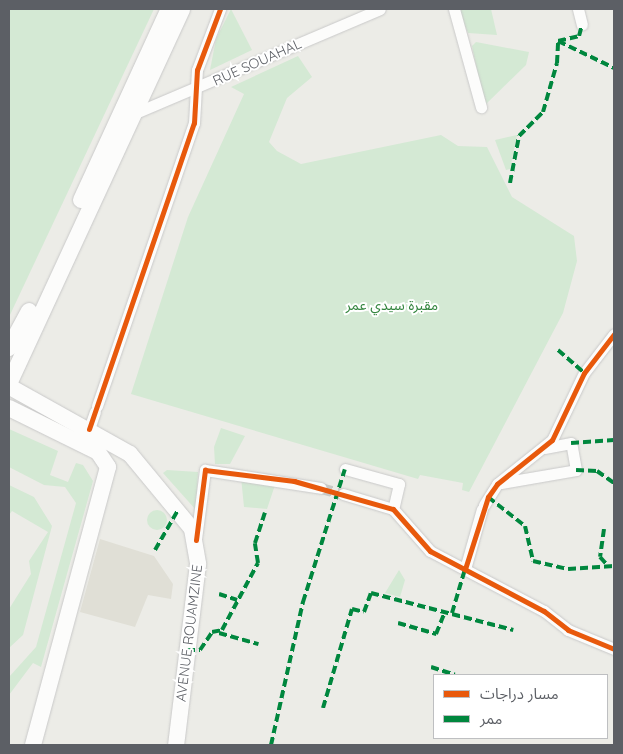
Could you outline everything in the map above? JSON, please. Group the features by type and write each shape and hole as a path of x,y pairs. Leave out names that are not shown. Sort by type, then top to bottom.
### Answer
{"main road":[{"path":"9,348 22,325 169,9"},
{"path":"182,9 9,388 89,429 130,454 154,479 196,540"},
{"path":"9,338 22,325"},
{"path":"9,408 98,452 108,464"},
{"path":"108,464 130,454"},
{"path":"33,745 108,464"},
{"name":"AVENUE ROUAMZINE","path":"176,745 198,564 196,540"}],"street":[{"path":"89,429 194,123 199,88 197,70 220,9"},
{"name":"RUE SOUAHAL","path":"133,114 199,88 380,9"},
{"path":"454,9 480,107"},
{"path":"578,9 582,25"},
{"path":"465,569 483,507 497,484 545,448 584,373 614,334"},
{"path":"497,484 576,470 571,443 545,448"},
{"path":"345,469 399,484 394,509"},
{"path":"196,540 205,470 321,488"},
{"path":"343,494 394,509 430,551 544,611 568,630 614,648"}],"shaded area":[{"path":"100,539 154,556 173,584 171,599 148,595 135,627 80,612"}],"green space":[{"path":"9,9 154,9 9,317"},
{"path":"231,9 252,50 210,70 216,39"},
{"path":"457,9 491,9 497,35 468,33"},
{"path":"476,42 529,52 526,65 484,106 472,46"},
{"name":"مقبرة سيدي عمر","path":"298,56 312,77 287,98 269,142 277,151 301,164 441,135 458,146 487,147 512,197 574,236 577,261 563,313 469,492 462,490 463,483 420,475 418,479 131,394 188,217 244,94 231,87"},
{"path":"517,135 510,169 506,170 495,140"},
{"path":"221,428 245,436 230,464 215,464 214,447"},
{"path":"9,429 58,451 50,475 68,482 76,463 83,465 93,481 41,667 33,663 9,695 9,677 36,647 76,503 65,487 44,485 9,467"},
{"path":"167,470 198,472 196,510 163,473"},
{"path":"241,477 275,485 267,509 244,507"},
{"path":"9,485 34,497 52,526 23,635 9,648 9,609 31,574 29,561 48,532 12,511 9,515"},
{"path":"157,510 164,513 167,520 164,527 157,530 150,527 147,520 150,513"},
{"path":"399,570 405,580 400,597 385,593"}],"tunnel":[{"path":"321,488 343,494"}],"marked path":[{"path":"510,183 519,136 543,112 557,63 558,41 579,36 582,25"},
{"path":"558,41 614,68"},
{"path":"558,350 584,373"},
{"path":"571,443 614,440"},
{"path":"271,745 303,602 345,469"},
{"path":"576,470 597,471 614,483"},
{"path":"488,497 525,526 533,561 568,569 614,566"},
{"path":"155,550 178,510"},
{"path":"187,650 200,650 212,632 222,630 258,563 255,543 265,513"},
{"path":"604,529 600,557 609,567"},
{"path":"452,613 465,569"},
{"path":"323,708 352,609 364,612 371,593 513,630"},
{"path":"219,594 237,600"},
{"path":"398,623 436,634 445,612"},
{"path":"219,633 258,644"},
{"path":"431,667 452,674"}],"cycle path":[{"path":"89,429 194,123 197,70 220,9"},
{"path":"465,569 488,497 497,484 552,440 584,373 614,334"},
{"path":"196,540 205,470 294,481 393,509 430,551 544,611 568,630 614,649"}]}
